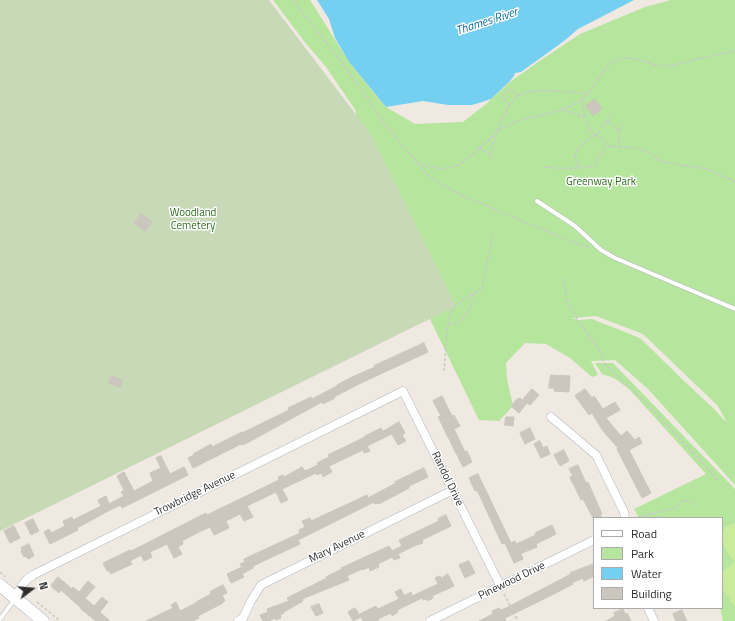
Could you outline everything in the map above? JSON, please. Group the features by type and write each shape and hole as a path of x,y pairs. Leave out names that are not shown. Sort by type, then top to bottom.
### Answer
{"main road":[{"path":"0,585 43,621"}],"street":[{"name":"Randol Drive","path":"384,400 403,391 501,586"},
{"name":"Trowbridge Avenue","path":"15,598 22,584 32,575 384,400"},
{"path":"551,417 596,455 624,512 625,517"},
{"name":"Mary Avenue","path":"242,620 261,585 453,490"},
{"name":"Pinewood Drive","path":"430,621 593,540"},
{"path":"648,609 654,621"}],"lane":[{"path":"537,201 575,226 601,250 615,258 735,309"},
{"path":"0,619 15,598"}],"path":[{"path":"293,0 348,70 387,127 428,176 460,195 580,245 601,250"},
{"path":"417,163 441,169 451,168 462,162 507,126 517,121 563,110 583,98 588,94 607,67 618,60 633,58 664,66 735,50"},
{"path":"510,105 503,98 503,94 508,90 514,92 518,96"},
{"path":"491,158 490,154 498,132 510,105 518,96 535,91 588,94"},
{"path":"583,98 584,117 595,136 599,136 603,139 606,146"},
{"path":"563,110 584,117"},
{"path":"579,168 575,153 579,147 595,136 611,115"},
{"path":"607,121 619,130"},
{"path":"619,146 619,130 623,124"},
{"path":"606,146 637,148 649,152 658,160 708,169 735,182"},
{"path":"544,167 566,169 594,166 598,156 606,146"},
{"path":"478,148 490,154"},
{"path":"444,371 449,324 452,311 474,292 482,289 493,233"},
{"path":"563,279 567,300 576,317 598,348 604,363 648,406 705,465 719,482"},
{"path":"449,324 459,323 470,309 474,292"},
{"path":"638,517 675,508 678,503 684,500 690,501 695,506"},
{"path":"501,586 518,621"},
{"path":"34,600 60,621"}],"green space":[{"name":"Woodland Cemetery","path":"0,0 269,0 370,133 456,306 0,531"},
{"name":"Greenway Park","path":"273,0 310,0 349,62 386,107 415,124 463,122 510,82 580,34 645,7 671,0 735,0 735,485 648,389 615,360 591,361 598,375 592,377 570,358 546,344 525,343 506,363 507,379 513,406 499,421 479,420 427,313 341,186 356,111 326,67","holes":["596,316 643,334 718,406 727,423 640,338 592,319 579,320 572,318"]},
{"path":"595,363 613,363 735,489 735,621 723,621 720,609 723,609 723,517 638,517 634,509 706,474 629,389 614,378 602,374"},
{"path":"735,523 735,562 724,546 723,537 725,527"},
{"path":"735,562 735,607 723,589 723,571"}],"water":[{"name":"Thames River","path":"317,0 634,0 578,29 521,72 515,73 509,82 491,99 472,105 448,105 423,101 386,107 349,62 335,38 329,19"}],"building":[{"path":"595,99 602,109 593,116 586,106"},
{"path":"141,214 152,222 145,231 134,223"},
{"path":"424,343 428,352 361,383 323,404 322,402 247,443 241,444 193,468 188,458 211,444 212,447 242,433 289,410 288,408 311,397 312,399 352,377 375,367 374,366"},
{"path":"551,375 570,376 569,392 554,391 554,388 549,388"},
{"path":"112,376 122,380 120,387 109,383"},
{"path":"532,389 539,395 530,405 527,403 519,413 511,406 517,399 520,398 522,400"},
{"path":"585,389 592,398 594,396 603,409 615,402 620,410 606,418 621,436 627,431 635,440 639,437 642,443 629,450 651,493 642,498 617,449 618,448 603,431 592,413 589,415 575,396"},
{"path":"442,396 452,416 454,415 460,426 454,429 465,452 467,451 472,462 463,467 438,417 441,416 433,401"},
{"path":"506,417 514,417 513,426 505,425"},
{"path":"399,422 405,433 402,435 406,441 398,445 392,434 367,446 370,451 364,453 363,450 329,466 332,472 323,477 322,473 317,475 316,473 282,489 288,500 281,503 276,492 247,506 253,517 244,521 240,514 226,521 229,528 214,535 210,527 197,533 182,541 183,544 178,547 182,554 174,558 167,544 150,552 152,557 144,561 141,555 130,561 132,564 111,574 107,571 103,563 130,550 131,551 206,513 207,515 279,480 278,477 283,475 284,477 302,467 305,471 318,465 317,463 329,457 328,455 381,428 383,431"},
{"path":"530,428 535,439 525,444 520,433"},
{"path":"540,441 543,448 547,446 550,454 541,458 534,444"},
{"path":"564,450 569,461 560,466 554,455"},
{"path":"161,456 170,474 184,467 188,475 122,508 121,505 110,510 77,528 78,530 50,544 44,532 49,529 51,533 65,526 63,521 72,517 73,520 101,506 98,500 106,496 109,504 124,496 121,492 124,490 117,476 124,472 134,491 153,481 150,473 161,468 156,458"},
{"path":"578,465 586,483 588,482 602,514 600,514 602,517 593,518 583,499 581,500 572,483 570,477 573,476 569,469"},
{"path":"424,468 428,477 409,486 409,488 379,504 375,504 374,502 298,540 300,544 253,566 253,568 242,574 244,577 231,583 227,574 242,567 240,564 245,562 244,559 300,533 299,530 305,527 302,521 310,518 311,521 367,495 368,498 396,483 395,482"},
{"path":"478,474 511,543 515,541 516,544 536,535 535,533 552,525 556,534 536,544 537,547 522,553 523,559 514,563 505,543 502,544 477,490 475,491 469,478"},
{"path":"446,515 451,526 422,540 423,543 398,554 400,558 394,560 392,557 378,564 379,567 370,571 369,567 363,570 362,569 347,576 349,580 302,599 303,601 280,615 281,618 263,621 260,615 268,612 267,609 289,601 287,598 327,578 326,577 342,569 341,568 389,546 392,551 402,546 399,540 439,521 438,519"},
{"path":"33,519 39,531 31,535 25,523"},
{"path":"14,526 20,538 10,543 4,531"},
{"path":"29,544 34,556 28,559 26,556 24,557 21,548"},
{"path":"469,561 475,573 465,578 459,565"},
{"path":"593,564 593,576 584,581 583,578 572,583 573,584 505,618 506,621 479,621 493,614 492,611 499,608 500,610 506,608 571,574 570,573"},
{"path":"448,574 454,586 432,596 433,598 428,601 426,599 423,600 422,598 397,610 398,612 392,616 391,613 378,619 379,621 363,621 360,614 376,606 378,609 399,599 395,592 401,589 404,596 411,592 412,596 438,584 435,578 440,576 441,578"},
{"path":"58,577 72,589 73,587 79,592 88,581 95,587 85,598 94,606 102,597 108,602 100,612 110,621 96,621 61,590 59,593 51,586"},
{"path":"223,585 227,593 222,595 225,601 198,616 199,618 192,621 146,621 173,608 171,605 176,602 180,611 211,594 210,592"},
{"path":"319,604 323,613 316,616 311,607"},
{"path":"355,608 361,617 353,621 348,612"},
{"path":"623,609 631,621 606,621 615,616 614,613"},
{"path":"682,610 687,621 676,621 673,614"}]}
